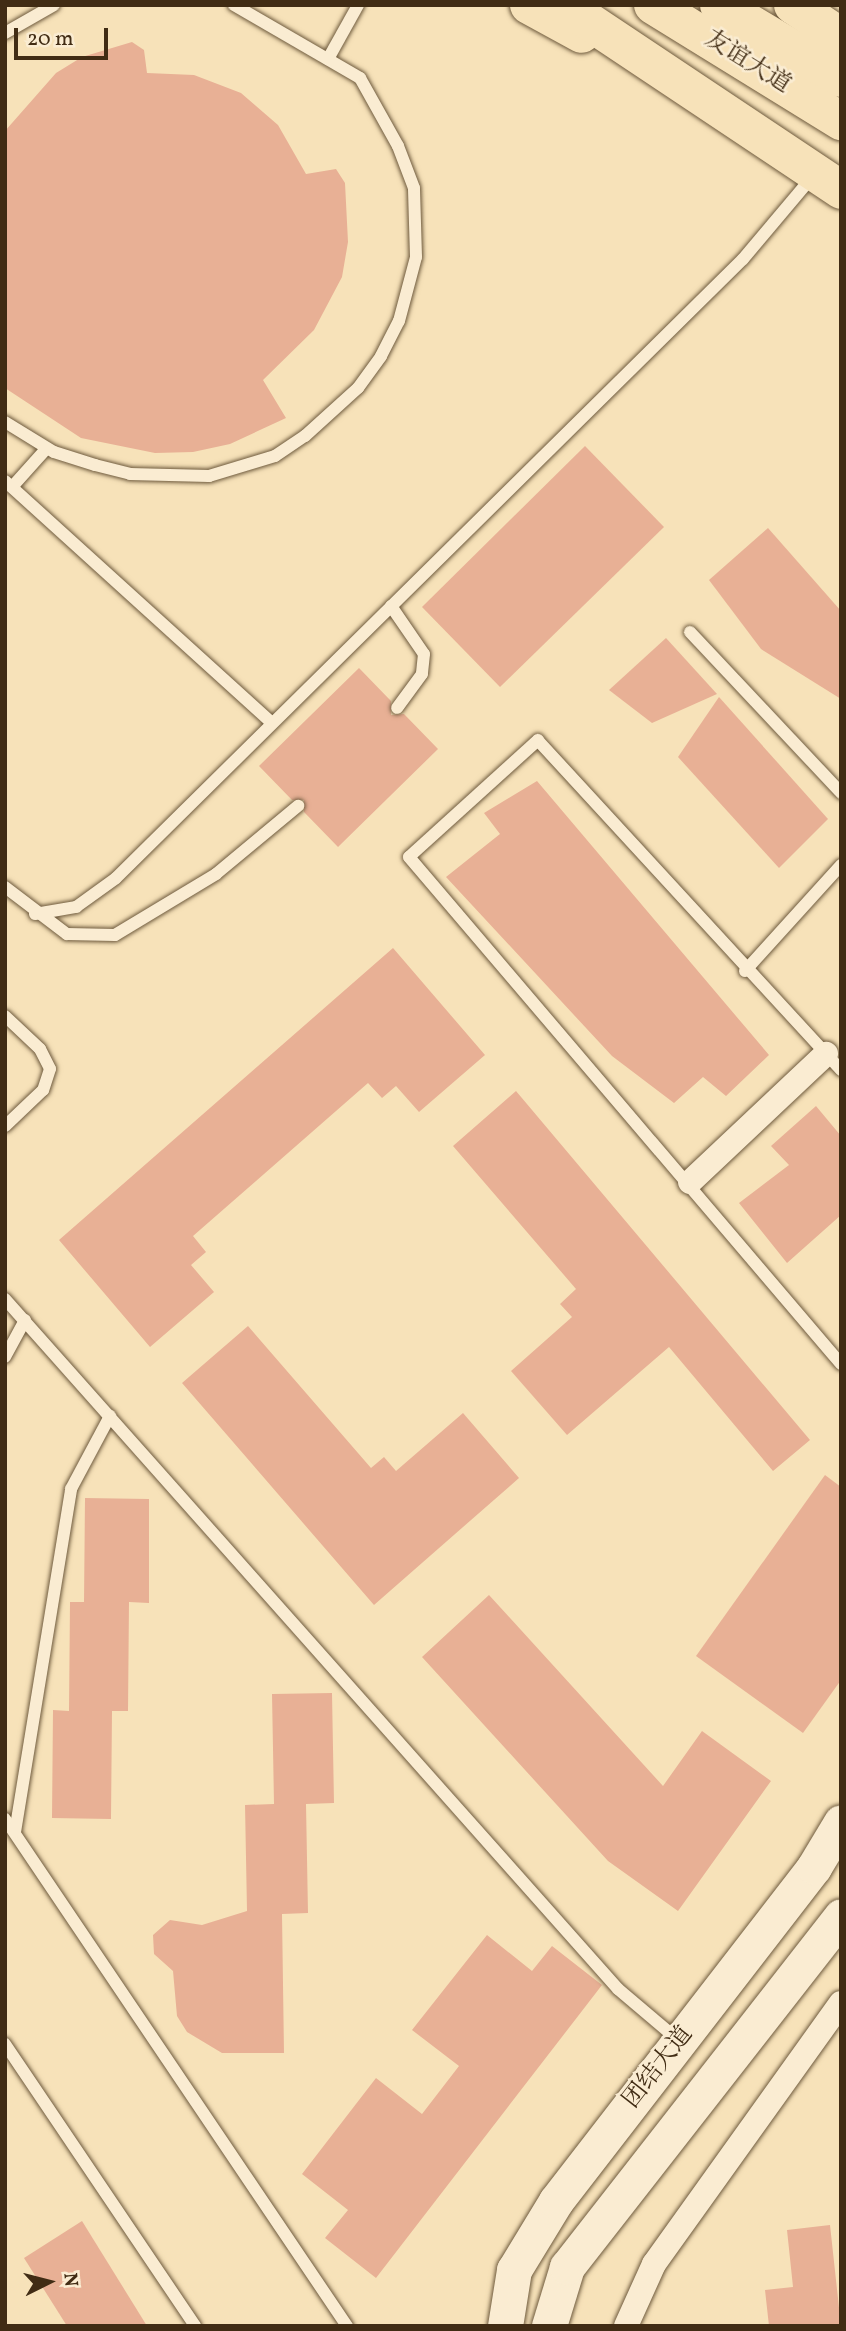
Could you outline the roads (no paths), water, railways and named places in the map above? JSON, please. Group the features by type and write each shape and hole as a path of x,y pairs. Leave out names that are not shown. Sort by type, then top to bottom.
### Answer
{"main road":[{"path":"529,5 699,98"},
{"path":"564,5 828,182"},
{"name":"友谊大道","path":"653,5 841,121"},
{"name":"友谊大道","path":"719,5 841,78"},
{"path":"793,5 841,37"},
{"name":"团结大道","path":"505,2326 508,2285 530,2243 814,1867 841,1822"},
{"path":"814,1867 841,1839"},
{"name":"团结大道","path":"549,2326 567,2267 841,1916"}],"street":[{"path":"690,1182 833,1062"},
{"path":"626,2326 654,2264 841,2003"}],"lane":[{"path":"5,31 54,5"},
{"path":"5,422 47,448 130,474 231,472 305,436 374,366 409,290 416,257 414,188 360,78 234,5"},
{"path":"328,59 358,5"},
{"path":"35,914 96,897 743,259 828,182"},
{"path":"47,448 9,484 272,723"},
{"path":"391,606 424,654 422,674 397,708"},
{"path":"690,632 841,793"},
{"path":"833,1062 745,971 538,740 410,857 690,1182 841,1364"},
{"path":"5,887 35,914 82,938 139,926 216,874 298,806"},
{"path":"745,971 841,865"},
{"path":"5,1016 40,1049 50,1069 43,1090 5,1126"},
{"path":"5,1299 618,1989 680,2041"},
{"path":"5,1357 24,1320"},
{"path":"15,1832 71,1489 110,1416"},
{"path":"5,1819 347,2326"},
{"path":"5,2044 195,2326"}]}
